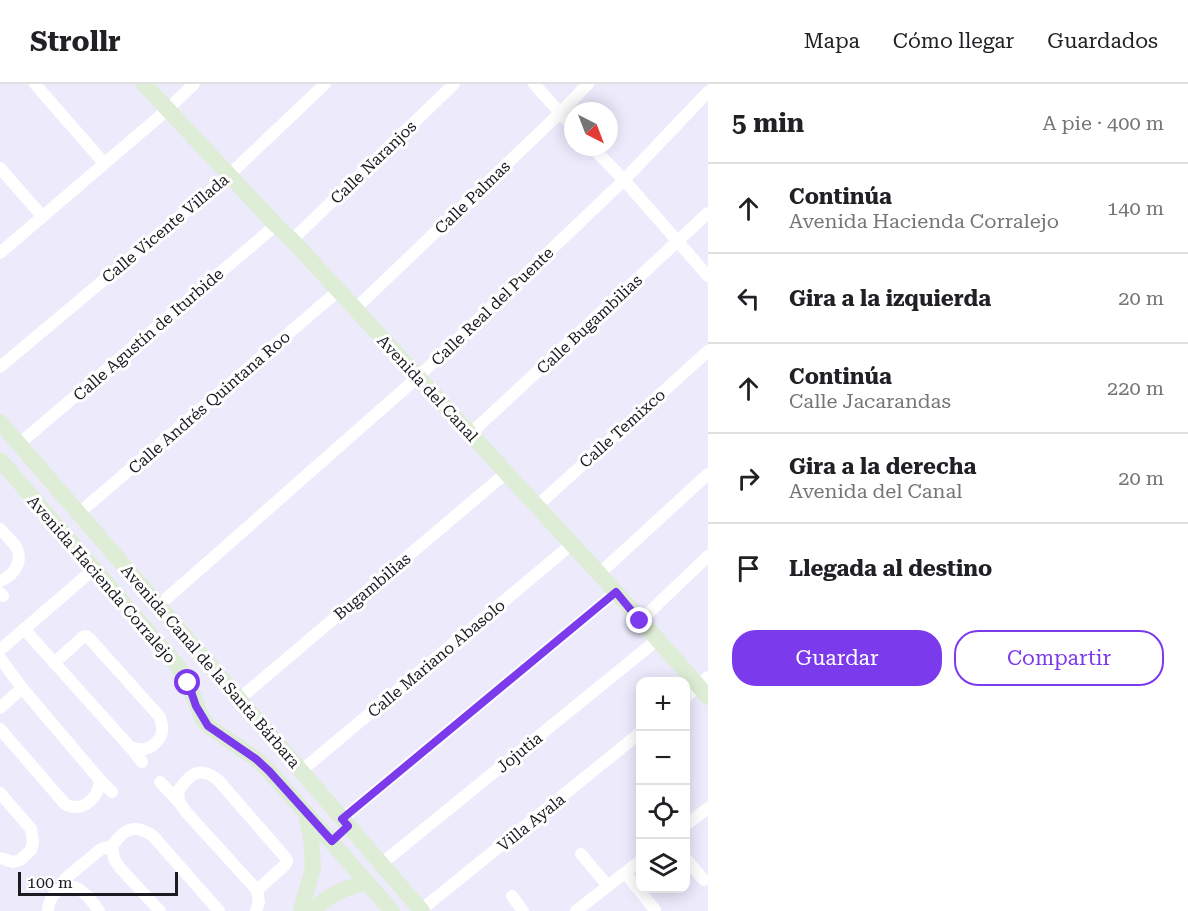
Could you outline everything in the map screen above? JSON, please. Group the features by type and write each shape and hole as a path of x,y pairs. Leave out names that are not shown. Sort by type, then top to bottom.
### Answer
{"main road":[{"name":"Avenida del Canal","path":"144,84 292,240 572,544 700,689"},
{"name":"Avenida Canal de la Santa Bárbara","path":"0,422 421,911"},
{"name":"Avenida Hacienda Corralejo","path":"0,460 177,665 208,726 256,759 305,810 392,911"},
{"path":"301,911 313,867 311,837 305,810"},
{"path":"332,841 345,823"},
{"path":"312,911 342,890 367,882"}],"street":[{"path":"35,84 104,163"},
{"path":"0,253 167,110 194,84"},
{"name":"Calle Vicente Villada","path":"0,367 229,175 325,84"},
{"name":"Calle Naranjos","path":"292,240 454,84"},
{"path":"534,84 564,117"},
{"name":"Calle Palmas","path":"355,309 588,84"},
{"name":"Calle Real del Puente","path":"158,606 418,377 624,180 708,92"},
{"path":"601,156 708,276"},
{"path":"0,168 42,216"},
{"name":"Calle Bugambilias","path":"470,434 708,213"},
{"name":"Calle Agustín de Iturbide","path":"19,444 276,225"},
{"name":"Calle Andrés Quintana Roo","path":"79,513 339,291"},
{"name":"Calle Temixco","path":"537,506 708,351"},
{"name":"Bugambilias","path":"238,699 506,473"},
{"path":"599,574 708,474"},
{"path":"0,529 16,548 18,555 18,562 12,575 0,581"},
{"name":"Calle Mariano Abasolo","path":"301,771 572,544"},
{"path":"640,621 708,556"},
{"path":"0,650 94,569"},
{"path":"345,823 616,592"},
{"path":"24,629 142,762"},
{"path":"54,663 83,637 89,638 160,717 163,730 156,743 143,750 130,747"},
{"name":"Jojutia","path":"381,864 657,640"},
{"path":"0,658 22,688 112,792"},
{"path":"0,708 22,688"},
{"path":"0,729 65,804 78,807 91,801 99,788 100,780"},
{"name":"Villa Ayala","path":"421,911 636,736"},
{"path":"179,802 178,791 186,779 194,773 209,773 218,780 286,858 285,865 257,890"},
{"path":"160,782 257,890 259,902 256,911"},
{"path":"0,793 31,829 33,842 31,850 20,860 14,862 0,858"},
{"path":"690,822 708,808"},
{"path":"48,911 48,904 65,879 101,849 112,846 120,835 135,829 143,830 153,836 219,911"},
{"path":"112,846 114,859 120,868 160,911"},
{"path":"581,854 608,886"},
{"path":"584,909 636,864"},
{"path":"690,864 704,880"},
{"path":"625,873 655,910"},
{"path":"58,890 69,886 81,890 99,911"},
{"path":"512,896 523,911"}],"route":[{"path":"188,683 196,706 208,726 256,759 269,771 332,841 348,826 342,819 616,592 640,621"}]}
